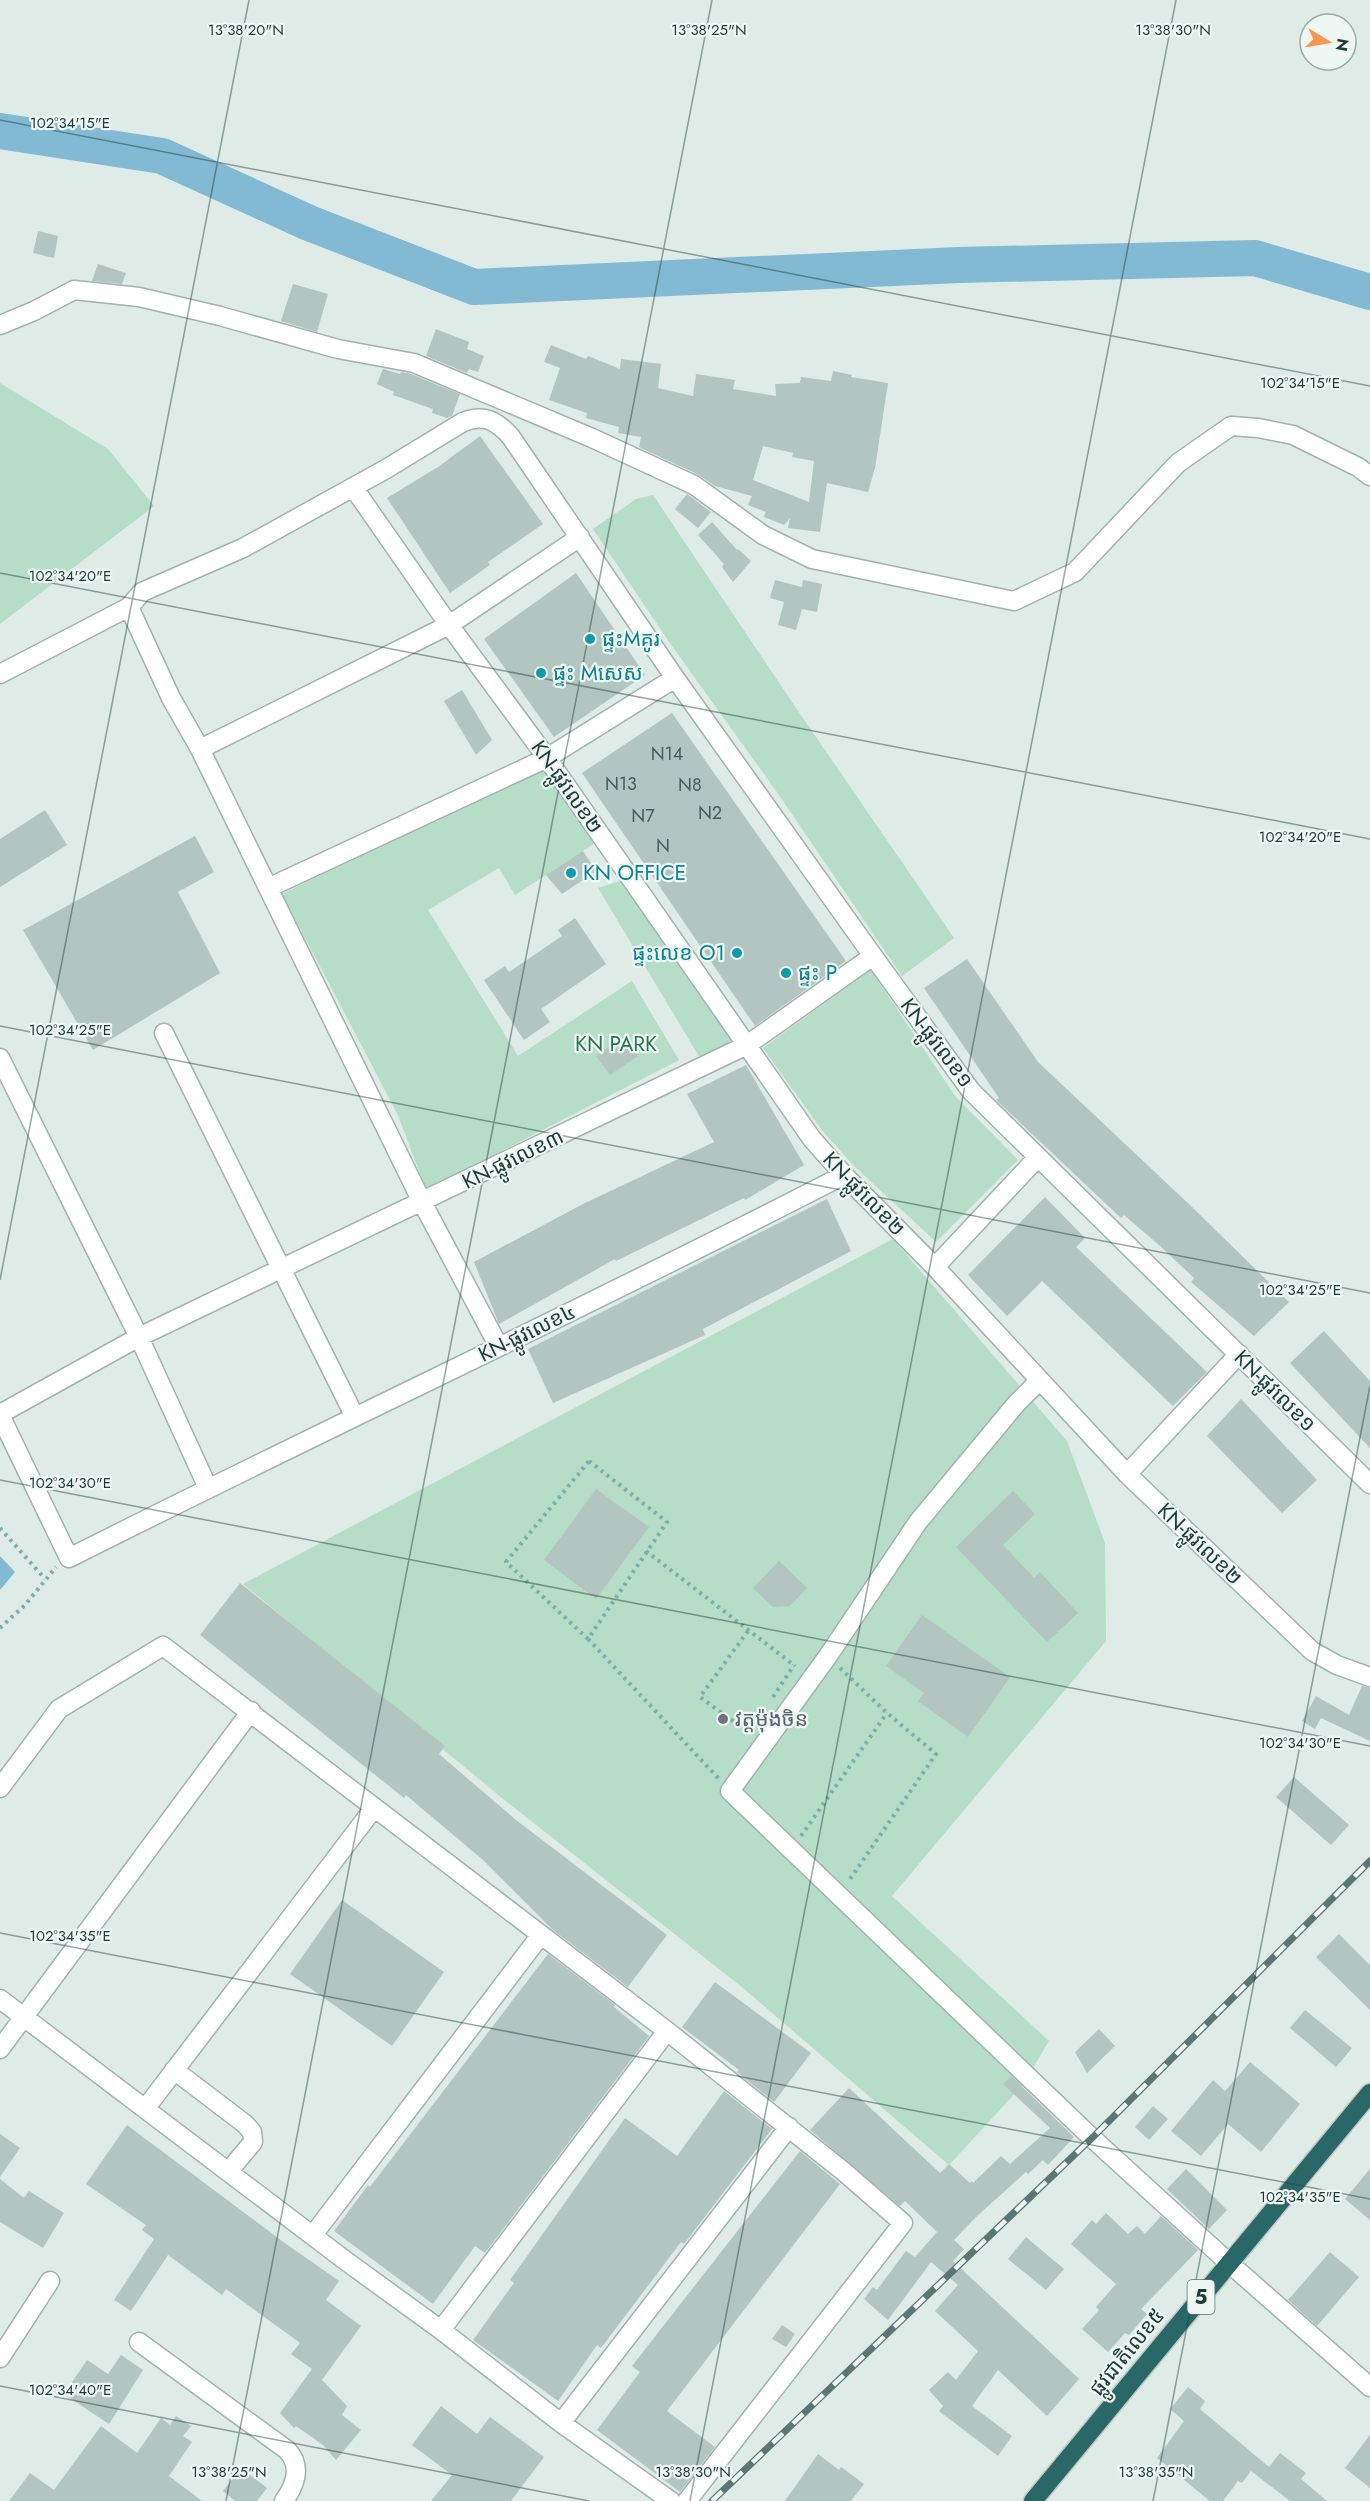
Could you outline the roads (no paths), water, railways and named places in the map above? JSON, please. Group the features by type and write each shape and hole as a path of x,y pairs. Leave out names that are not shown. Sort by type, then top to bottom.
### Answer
{"highway":[{"name":"ផ្លូវជាតិលេខ៥","path":"1033,2501 1370,2093"}],"street":[{"path":"0,325 34,311 74,290 139,297 220,316 338,349 414,363 592,438 694,485 763,535 812,559 1014,601 1075,572 1178,463 1231,426 1258,428 1293,435 1358,467 1370,476"},
{"name":"KN-ផ្លូវលេខ១","path":"0,674 129,607 142,592 243,548 463,422 476,417 489,418 501,425 675,678 971,1090 1370,1484"},
{"name":"KN-ផ្លូវលេខ២","path":"353,487 449,626 547,758 812,1138 844,1175 935,1267 1127,1474 1312,1651 1337,1665 1368,1674"},
{"path":"200,749 449,626 580,537"},
{"path":"129,607 171,698 200,749 422,1202 499,1347"},
{"path":"268,888 547,758 675,678"},
{"name":"KN-ផ្លូវលេខ៣","path":"0,1414 139,1337 747,1045 873,956"},
{"path":"164,1033 355,1417"},
{"path":"0,1058 139,1337 208,1488"},
{"path":"935,1267 1038,1157"},
{"name":"KN-ផ្លូវលេខ៤","path":"0,1414 69,1558 208,1488 701,1249 844,1175"},
{"path":"1127,1474 1239,1354"},
{"path":"1040,1380 1016,1404 918,1522 812,1679 730,1791 1092,2138 1370,2387"},
{"path":"0,1788 58,1708 163,1646 667,2031 789,2127 903,2223 687,2501"},
{"path":"0,2049 251,1711"},
{"path":"145,2109 374,1808"},
{"path":"313,2235 540,1936"},
{"path":"0,1999 441,2330 561,2423 671,2501"},
{"path":"441,2330 667,2031"},
{"path":"174,2070 245,2124 252,2132 253,2142 228,2172"},
{"path":"561,2423 789,2127"},
{"path":"0,2358 50,2281"},
{"path":"139,2342 294,2457 297,2468 295,2481 284,2501"}],"water":[{"path":"0,1556 15,1572 0,1590"}],"waterway":[{"path":"0,131 162,156 309,223 474,287 959,265 1255,258 1370,292"}],"railway":[{"path":"712,2501 1092,2138 1370,1861"}],"place":[{"name":"ផ្ទះMគូរ","path":"590,639"},
{"name":"ផ្ទះ Mសេស","path":"541,673"},
{"name":"KN OFFICE","path":"571,873"},
{"name":"ផ្ទះលេខ O1","path":"737,953"},
{"name":"ផ្ទះ P","path":"786,973"},
{"name":"វត្តម៉ុងចិន","path":"723,1719"}],"park label":[{"name":"KN PARK","path":"616,1044"}]}
